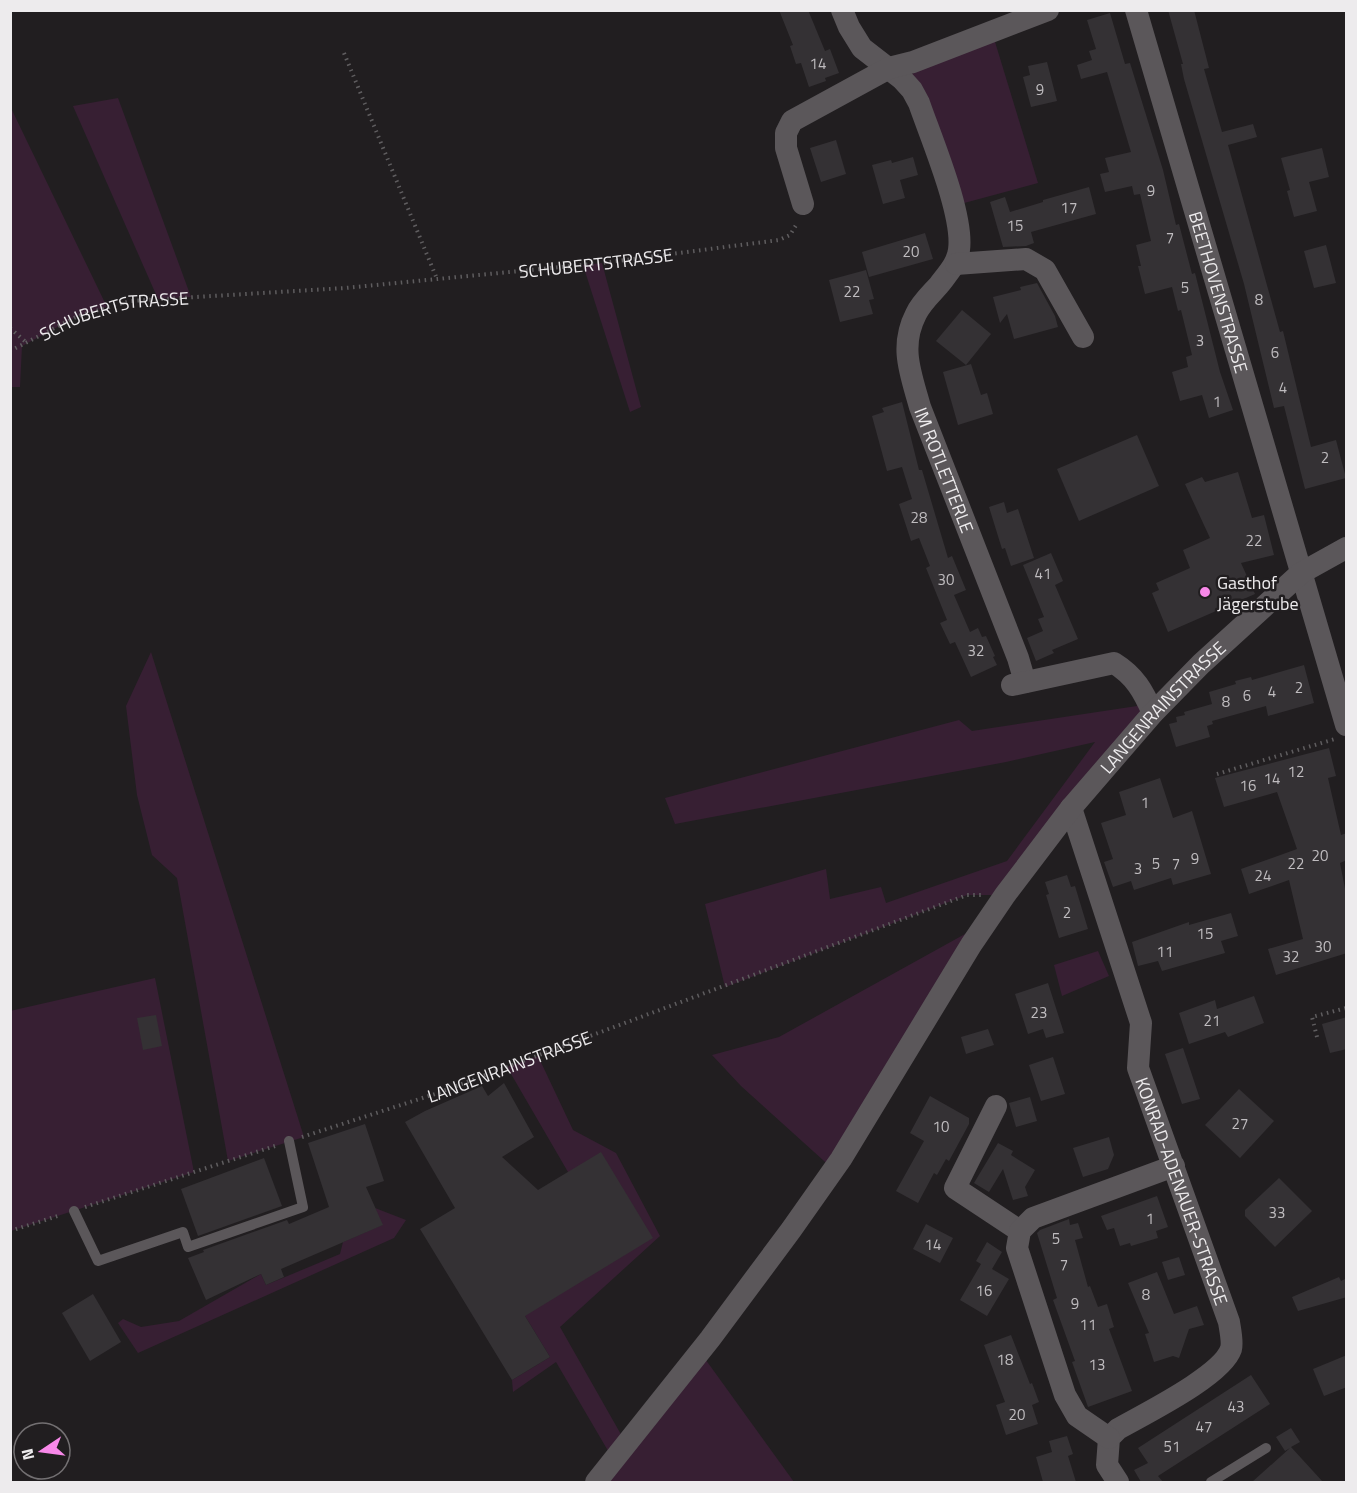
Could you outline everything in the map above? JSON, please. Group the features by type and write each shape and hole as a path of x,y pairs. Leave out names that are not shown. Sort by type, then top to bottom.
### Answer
{"street":[{"path":"842,10 862,48 889,68 912,90 919,103 953,206 959,248 956,264 1026,259 1045,270 1083,336"},
{"path":"803,204 786,148 786,133 792,121 889,68 913,62 1048,10"},
{"name":"BEETHOVENSTRASSE","path":"1136,10 1301,573 1341,732"},
{"name":"IM ROTLETTERLE","path":"956,264 916,312 906,341 908,365 920,407 1018,658 1018,683 1113,663 1132,676 1142,689 1153,713"},
{"name":"LANGENRAINSTRASSE","path":"596,1482 710,1339 792,1230 834,1170 971,945 1005,895 1071,808 1153,713 1201,664 1301,573 1347,548"},
{"name":"KONRAD-ADENAUER-STRASSE","path":"1071,808 1141,1023 1138,1068 1229,1322 1231,1349 1218,1367 1192,1386 1118,1429 1109,1438"},
{"path":"996,1106 955,1188 1020,1231"},
{"path":"1118,1482 1107,1465 1109,1438 1077,1416 1065,1395 1017,1248 1020,1231 1033,1218 1174,1166"}],"lane":[{"path":"74,1211 98,1261 183,1232 188,1247 303,1207 289,1141"},
{"path":"1211,1482 1266,1448"}],"path":[{"path":"344,53 437,279"},
{"name":"SCHUBERTSTRASSE","path":"10,351 78,316 130,301 345,288 602,263 779,240 790,235 794,230 803,204"},
{"path":"10,328 27,343"},
{"path":"1217,774 1341,732"},
{"name":"LANGENRAINSTRASSE","path":"10,1231 435,1094 967,896 1005,895"},
{"path":"1317,1037 1312,1017 1347,1008"}],"shaded area":[{"path":"992,32 1038,183 953,206 902,79"},
{"path":"118,98 191,297 158,299 73,106"},
{"path":"10,106 107,307 78,316 22,346 20,387 10,387"},
{"path":"602,263 641,407 630,412 583,265"},
{"path":"151,652 304,1137 228,1161 177,878 152,855 137,795 126,706"},
{"path":"1114,663 1138,684 1153,713 1071,808 1005,895 967,895 725,987 705,904 826,869 830,899 881,887 886,903 1007,861 1095,742 1006,762 675,824 665,798 959,720 972,731 1137,706 1131,684 1114,669 1010,685"},
{"path":"974,929 834,1170 741,1086 712,1055 779,1037"},
{"path":"1098,951 1109,976 1062,996 1054,965"},
{"path":"155,978 194,1172 11,1231 10,1011"},
{"path":"538,1056 573,1130 616,1153 660,1236 560,1327 627,1445 614,1461 556,1362 513,1392 512,1380 550,1357 458,1206 543,1304 568,1172 507,1067"},
{"path":"375,1208 406,1220 394,1238 138,1353 118,1323 123,1319 141,1327 179,1321 261,1274 266,1285 340,1254 343,1242 382,1225"},
{"path":"703,1356 794,1482 611,1482 609,1478"}],"building":[{"path":"779,10 808,10 825,51 830,49 839,73 809,87 801,63 796,64 790,46 793,45"},
{"path":"1168,10 1194,10 1209,68 1204,69 1222,132 1253,124 1257,137 1228,145 1280,332 1283,331 1311,447 1336,440 1346,478 1305,489 1284,406 1274,408 1244,284 1184,79 1181,64 1183,64"},
{"path":"1110,13 1125,64 1130,63 1163,170 1176,225 1179,224 1192,274 1195,273 1220,372 1233,410 1209,418 1202,395 1180,401 1172,372 1188,367 1186,357 1192,355 1181,310 1178,311 1172,287 1145,294 1138,266 1141,266 1136,245 1151,241 1140,194 1134,195 1132,186 1105,192 1100,174 1109,172 1105,158 1131,152 1107,72 1081,79 1077,65 1092,60 1089,51 1096,49 1087,20"},
{"path":"1047,62 1057,101 1031,107 1023,77 1030,75 1028,66"},
{"path":"836,140 846,174 821,182 810,148"},
{"path":"1322,148 1329,177 1309,182 1317,211 1294,217 1287,191 1290,190 1281,158"},
{"path":"913,157 918,175 900,180 905,198 883,204 872,165 891,160 892,163"},
{"path":"1089,187 1096,214 1031,232 1034,243 1026,246 1003,247 990,202 1005,197 1010,212"},
{"path":"925,233 933,259 869,277 862,252"},
{"path":"1326,245 1336,283 1314,288 1304,251"},
{"path":"866,270 874,299 869,300 873,314 840,322 829,280"},
{"path":"1037,283 1055,316 1058,327 1014,339 1007,314 1000,323 993,297 1021,290 1020,287"},
{"path":"962,310 991,334 966,365 936,341"},
{"path":"971,364 981,395 987,393 993,414 958,425 943,372"},
{"path":"902,402 919,470 922,470 948,558 952,556 966,590 954,595 970,632 978,628 982,637 986,636 995,656 993,657 997,665 971,677 955,642 950,644 940,623 947,620 926,568 930,566 919,538 911,541 899,504 912,499 902,467 887,471 872,416 884,412 882,408"},
{"path":"1137,435 1159,486 1079,521 1057,469"},
{"path":"1238,472 1252,518 1264,515 1274,555 1241,563 1255,594 1168,632 1152,593 1159,590 1156,583 1190,568 1183,550 1210,538 1185,484 1202,477 1205,482"},
{"path":"1004,502 1007,513 1018,509 1034,558 1011,566 1005,548 1002,549 989,507"},
{"path":"1051,553 1063,581 1055,585 1078,639 1052,650 1054,653 1036,661 1027,638 1043,631 1038,619 1044,617 1023,565"},
{"path":"1304,665 1314,703 1268,716 1266,706 1212,721 1213,724 1207,726 1210,737 1176,747 1169,724 1177,722 1176,717 1185,715 1184,712 1212,704 1209,692 1236,684 1235,681 1251,677 1252,680"},
{"path":"1329,748 1336,776 1328,778 1341,835 1347,833 1347,860 1340,863 1347,899 1347,953 1276,975 1268,949 1303,939 1289,880 1249,894 1241,869 1297,849 1277,792 1224,807 1215,778"},
{"path":"1160,778 1173,818 1192,811 1211,874 1173,885 1171,878 1134,890 1131,881 1113,887 1104,862 1113,859 1101,823 1126,815 1119,792"},
{"path":"1067,875 1071,887 1075,886 1088,929 1059,938 1046,895 1049,894 1045,882"},
{"path":"1231,913 1238,936 1221,941 1225,953 1162,971 1158,961 1138,966 1132,942 1189,922 1189,925"},
{"path":"1048,983 1064,1033 1046,1038 1043,1029 1028,1034 1015,994"},
{"path":"1254,996 1264,1023 1228,1037 1225,1032 1189,1044 1179,1013 1215,1000 1217,1009"},
{"path":"156,1015 162,1046 143,1050 137,1018"},
{"path":"1347,1017 1347,1049 1330,1053 1322,1024"},
{"path":"988,1029 994,1045 966,1054 961,1037"},
{"path":"1183,1048 1200,1099 1182,1104 1165,1054"},
{"path":"1053,1057 1065,1094 1041,1101 1029,1065"},
{"path":"504,1083 534,1137 502,1157 538,1190 601,1152 653,1238 525,1316 550,1357 512,1380 420,1229 455,1208 405,1122 482,1086 488,1096"},
{"path":"1239,1089 1274,1121 1240,1158 1205,1125"},
{"path":"930,1096 969,1118 969,1124 949,1161 946,1159 937,1175 934,1173 918,1203 896,1191 924,1141 910,1133"},
{"path":"1030,1097 1037,1121 1016,1127 1009,1103"},
{"path":"365,1124 384,1181 366,1187 383,1225 281,1269 284,1277 266,1285 261,1274 206,1300 188,1258 204,1252 203,1250 287,1220 289,1224 329,1207 308,1143"},
{"path":"1109,1137 1114,1155 1108,1169 1083,1177 1073,1148"},
{"path":"998,1143 1013,1151 1011,1155 1035,1170 1025,1187 1028,1196 1013,1200 1003,1169 989,1192 974,1183"},
{"path":"264,1158 282,1206 198,1236 181,1189"},
{"path":"1279,1178 1312,1211 1275,1247 1245,1216 1245,1210"},
{"path":"1157,1196 1168,1227 1156,1231 1158,1238 1131,1246 1130,1243 1120,1246 1114,1228 1107,1230 1101,1216"},
{"path":"1069,1219 1070,1225 1078,1223 1083,1238 1075,1240 1088,1287 1090,1286 1098,1307 1107,1304 1114,1327 1109,1329 1132,1391 1088,1407 1072,1362 1075,1361 1053,1300 1057,1298 1037,1233"},
{"path":"926,1224 953,1238 940,1263 913,1249"},
{"path":"987,1242 1002,1252 992,1269 1009,1279 987,1316 960,1300 981,1264 976,1261"},
{"path":"1179,1257 1185,1275 1168,1280 1162,1262"},
{"path":"1157,1272 1174,1314 1197,1306 1204,1325 1189,1329 1179,1358 1173,1356 1154,1362 1145,1334 1149,1333 1128,1283"},
{"path":"1339,1277 1341,1281 1347,1278 1347,1297 1298,1311 1292,1297"},
{"path":"93,1294 121,1342 90,1361 62,1313"},
{"path":"1011,1335 1039,1402 1032,1405 1038,1424 1006,1435 996,1405 1005,1402 984,1345"},
{"path":"1347,1355 1347,1387 1324,1396 1313,1369"},
{"path":"1251,1375 1270,1404 1158,1476 1163,1482 1141,1482 1134,1470 1148,1463 1138,1448"},
{"path":"1291,1428 1300,1442 1291,1447 1323,1482 1252,1482 1290,1448 1285,1451 1276,1437"},
{"path":"1067,1436 1073,1454 1068,1456 1076,1482 1043,1482 1036,1457 1052,1452 1049,1441"}],"place":[{"name":"Gasthof Jägerstube","path":"1205,592"}]}
